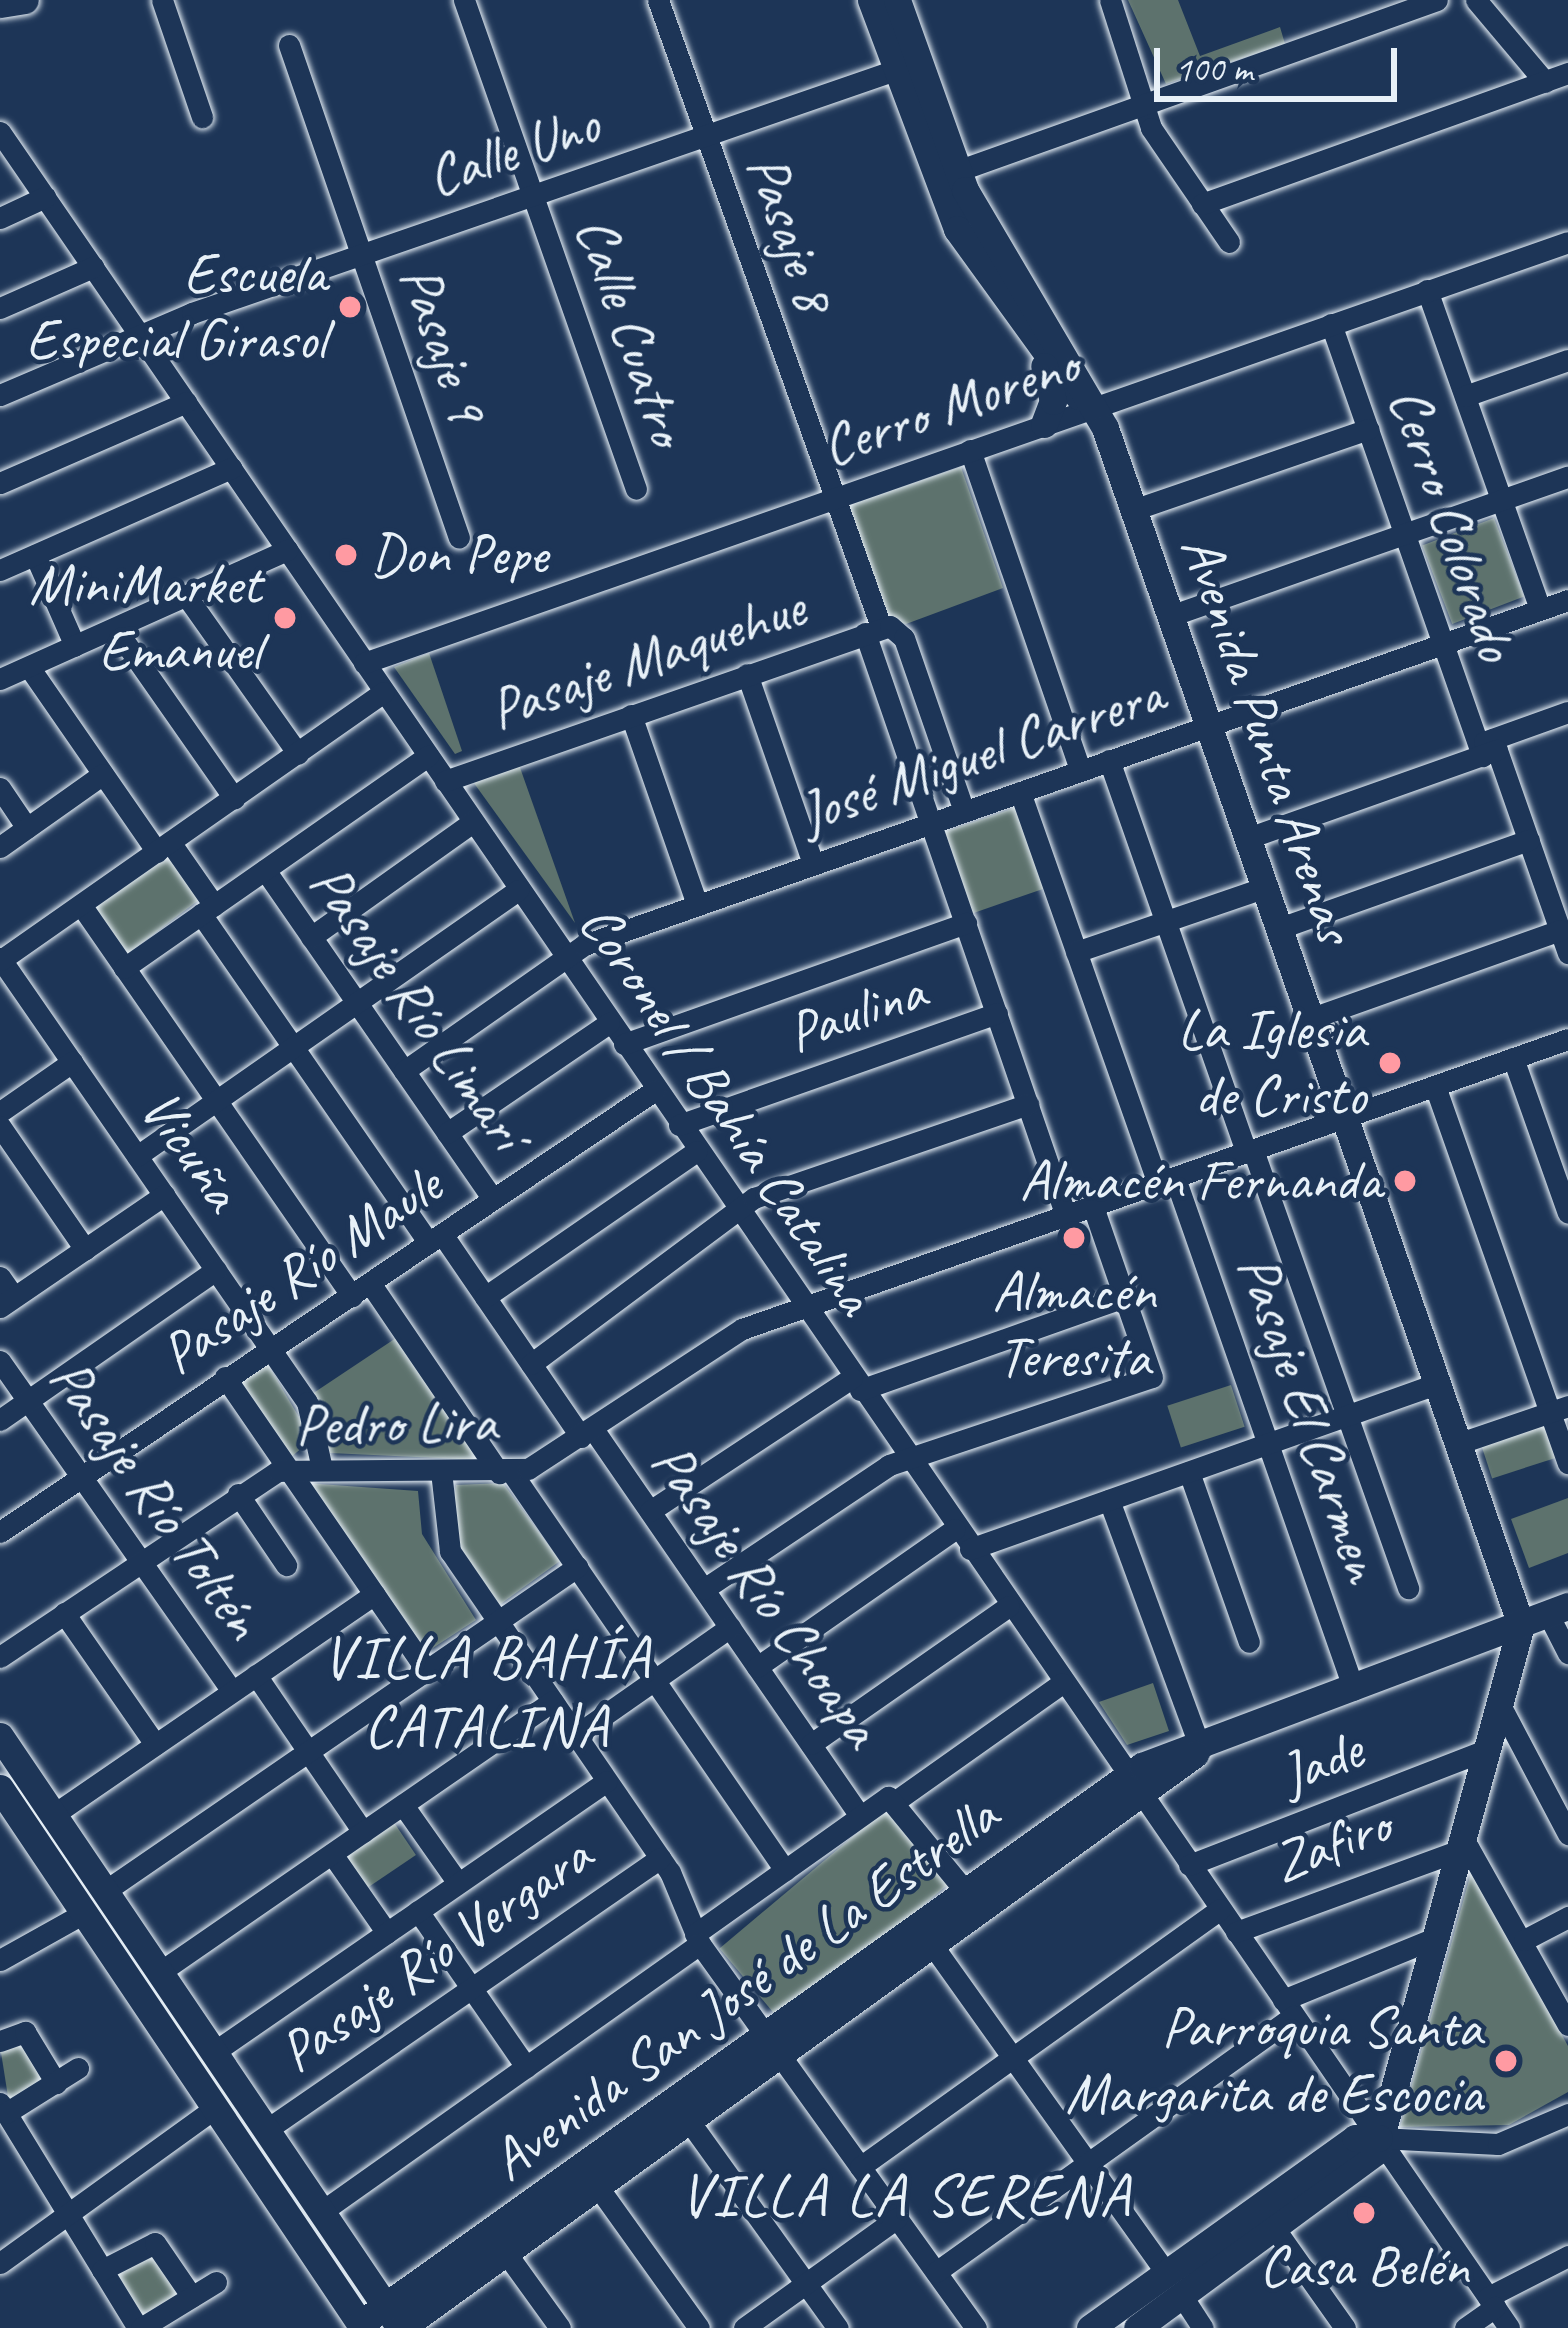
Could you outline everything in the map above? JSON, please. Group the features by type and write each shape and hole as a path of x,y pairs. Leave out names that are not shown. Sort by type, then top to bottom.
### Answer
{"main road":[{"path":"0,4 20,0"},
{"name":"Avenida Punta Arenas","path":"871,0 907,66 945,175 1039,351 1093,407"},
{"name":"Avenida Punta Arenas","path":"897,0 907,66"},
{"name":"Avenida Punta Arenas","path":"945,175 1093,407 1460,1444 1546,1615"},
{"path":"1039,351 1053,401 1044,424"},
{"path":"1090,2328 1275,2228 1371,2161 1500,1705 1546,1615"},
{"name":"Avenida San José de La Estrella","path":"395,2321 773,2046 966,1892 1134,1787 1201,1750 1546,1615"},
{"path":"0,1736 395,2321"},
{"name":"Avenida San José de La Estrella","path":"359,2326 395,2321 506,2253 689,2121 773,2046 933,1946 1134,1787"},
{"path":"3,1798 359,2326"},
{"path":"1137,2328 1174,2285 1355,2138 1379,2138"}],"street":[{"path":"162,0 202,117"},
{"name":"Calle Cuatro","path":"464,0 636,489"},
{"name":"Pasaje 8","path":"658,0 832,498 931,823 1066,1216"},
{"path":"1110,0 1146,104 1228,242"},
{"path":"945,175 1437,0"},
{"path":"1476,0 1546,82"},
{"name":"Pasaje 9","path":"289,45 459,538"},
{"name":"Calle Uno","path":"0,394 139,334 907,66"},
{"path":"1202,204 1568,73"},
{"name":"Coronel / Bahía Catalina","path":"0,131 803,1308 1509,2328"},
{"path":"0,218 45,197"},
{"name":"Cerro Moreno","path":"364,663 1568,242"},
{"path":"0,308 93,267"},
{"path":"1427,290 1540,610"},
{"name":"Cerro Colorado","path":"1331,324 1442,644 1528,840 1568,953"},
{"path":"1465,396 1568,360"},
{"path":"0,483 185,402"},
{"path":"1133,510 1368,429"},
{"path":"970,450 1080,770"},
{"path":"0,570 231,468"},
{"path":"1170,616 1568,477"},
{"path":"0,679 287,550"},
{"path":"35,555 75,646"},
{"path":"188,596 298,754"},
{"name":"José Miguel Carrera","path":"404,1071 564,957 697,905 1568,600"},
{"path":"115,628 234,798"},
{"path":"873,630 902,634 964,811"},
{"name":"Pasaje Maquehue","path":"445,781 873,630"},
{"name":"Pasaje Río Choapa","path":"28,667 208,910 293,1047 531,1364 650,1511 860,1816"},
{"path":"747,674 813,864"},
{"path":"1,959 384,692"},
{"path":"1248,838 1568,712"},
{"path":"631,715 697,905"},
{"path":"124,968 428,756"},
{"path":"1109,760 1408,1588"},
{"path":"0,847 103,774"},
{"path":"0,788 27,828"},
{"name":"Pasaje El Carmen","path":"1020,792 1076,952 1268,1444 1354,1690"},
{"path":"311,937 473,823"},
{"path":"1280,928 1528,840"},
{"name":"Pasaje Río Limarí","path":"265,870 494,1199"},
{"path":"1076,952 1266,887"},
{"path":"136,1156 519,890"},
{"path":"81,905 216,1100 577,1567 785,1870"},
{"path":"624,1043 966,923"},
{"path":"1312,1018 1560,930"},
{"name":"Vicuña","path":"1,959 314,1414 321,1464"},
{"name":"Paulina","path":"679,1125 997,1013"},
{"path":"447,1133 609,1023"},
{"name":"Pedro Lira","path":"0,1657 238,1494 287,1468 321,1464 506,1473 587,1433 729,1335 1568,1039"},
{"path":"1514,1058 1568,1214"},
{"path":"0,1112 72,1062"},
{"path":"1435,1086 1559,1409 1568,1463"},
{"name":"Pasaje Río Maule","path":"0,1532 656,1090"},
{"path":"531,1364 761,1195 1028,1104"},
{"path":"0,1126 86,1249"},
{"path":"485,1297 697,1151"},
{"path":"0,1276 7,1302 164,1195"},
{"path":"704,1588 908,1459 1152,1377 1093,1207"},
{"path":"0,1420 216,1270"},
{"path":"650,1511 856,1384 1124,1297"},
{"name":"Pasaje Río Toltén","path":"0,1361 232,1691"},
{"path":"225,1378 426,1670"},
{"path":"970,1549 1439,1383"},
{"path":"1460,1444 1559,1409"},
{"path":"440,1471 444,1543 660,1858 698,1939 976,2328"},
{"path":"1190,1472 1249,1642"},
{"path":"238,1494 286,1565"},
{"path":"1109,1500 1201,1750"},
{"path":"758,1667 956,1528"},
{"path":"105,1891 577,1567"},
{"path":"53,1815 374,1594"},
{"path":"811,1744 1009,1606"},
{"path":"64,1613 155,1744"},
{"path":"1546,1615 1568,1653"},
{"path":"576,1735 730,1627"},
{"name":"Pasaje Río Toltén","path":"256,1675 363,1832"},
{"path":"321,2212 526,2067 860,1816 895,1798 1062,1683"},
{"path":"160,1972 553,1702"},
{"path":"1500,1705 1568,1834"},
{"name":"Jade","path":"1189,1865 1488,1749"},
{"path":"214,2052 607,1781"},
{"name":"Pasaje Río Choapa","path":"895,1798 966,1892"},
{"path":"403,1805 458,1883"},
{"path":"1461,1846 1479,1854 1566,2016"},
{"name":"Zafiro","path":"1235,1932 1461,1846"},
{"path":"332,1854 387,1933"},
{"name":"Pasaje Río Vergara","path":"266,2130 660,1858"},
{"path":"860,2167 1220,1910"},
{"path":"418,1911 526,2067"},
{"path":"0,1960 84,1913"},
{"path":"1524,1940 1568,1917"},
{"path":"935,2272 1288,2008 1435,1938"},
{"path":"933,1946 1203,2328"},
{"path":"0,2041 25,2032 56,2083"},
{"path":"78,2068 3,2109 102,2270 140,2328 216,2282"},
{"path":"0,2263 215,2108"},
{"path":"1379,2138 1498,2144 1568,2114"},
{"path":"689,2121 838,2328"},
{"path":"598,2187 699,2328"},
{"path":"744,2328 897,2218"},
{"path":"1275,2228 1345,2328"},
{"path":"102,2270 154,2242 192,2297"},
{"path":"506,2253 560,2328"},
{"path":"1465,2328 1492,2302 1568,2256"}],"green space":[{"path":"1128,0 1178,0 1200,56 1280,27 1285,44 1166,84"},
{"path":"961,467 1003,588 906,624 887,618 849,505"},
{"path":"1494,518 1524,596 1452,624 1422,546"},
{"path":"429,653 462,751 455,754 394,667"},
{"path":"518,762 575,923 471,779"},
{"path":"1017,807 1045,888 972,913 944,832"},
{"path":"166,851 202,898 128,953 93,906"},
{"path":"399,1336 481,1460 330,1453 309,1396"},
{"path":"266,1361 312,1439 289,1459 236,1376"},
{"path":"1231,1385 1245,1427 1181,1448 1167,1406"},
{"path":"1546,1421 1558,1457 1492,1478 1480,1442"},
{"path":"305,1483 418,1491 422,1534 476,1620 422,1655"},
{"path":"503,1483 560,1561 498,1606 450,1533 456,1485"},
{"path":"1568,1498 1568,1553 1529,1568 1511,1519"},
{"path":"1153,1683 1169,1731 1127,1745 1099,1702"},
{"path":"888,1807 951,1882 782,2023 719,1948"},
{"path":"393,1821 416,1855 365,1890 342,1856"},
{"path":"1472,1869 1568,2046 1568,2092 1509,2125 1400,2127"},
{"path":"23,2037 44,2083 9,2103 0,2046"},
{"path":"150,2247 183,2291 141,2321 114,2268"}],"place":[{"name":"Escuela Especial Girasol","path":"350,307"},
{"name":"Don Pepe","path":"346,555"},
{"name":"MiniMarket Emanuel","path":"285,618"},
{"name":"La Iglesia de Cristo","path":"1390,1063"},
{"name":"Almacén Fernanda","path":"1405,1181"},
{"name":"Almacén Teresita","path":"1074,1238"},
{"name":"Parroquia Santa Margarita de Escocia","path":"1506,2061"},
{"name":"Casa Belén","path":"1364,2213"}],"district":[{"name":"VILLA BAHÍA CATALINA","path":"487,1692"},
{"name":"VILLA LA SERENA","path":"906,2195"}]}
